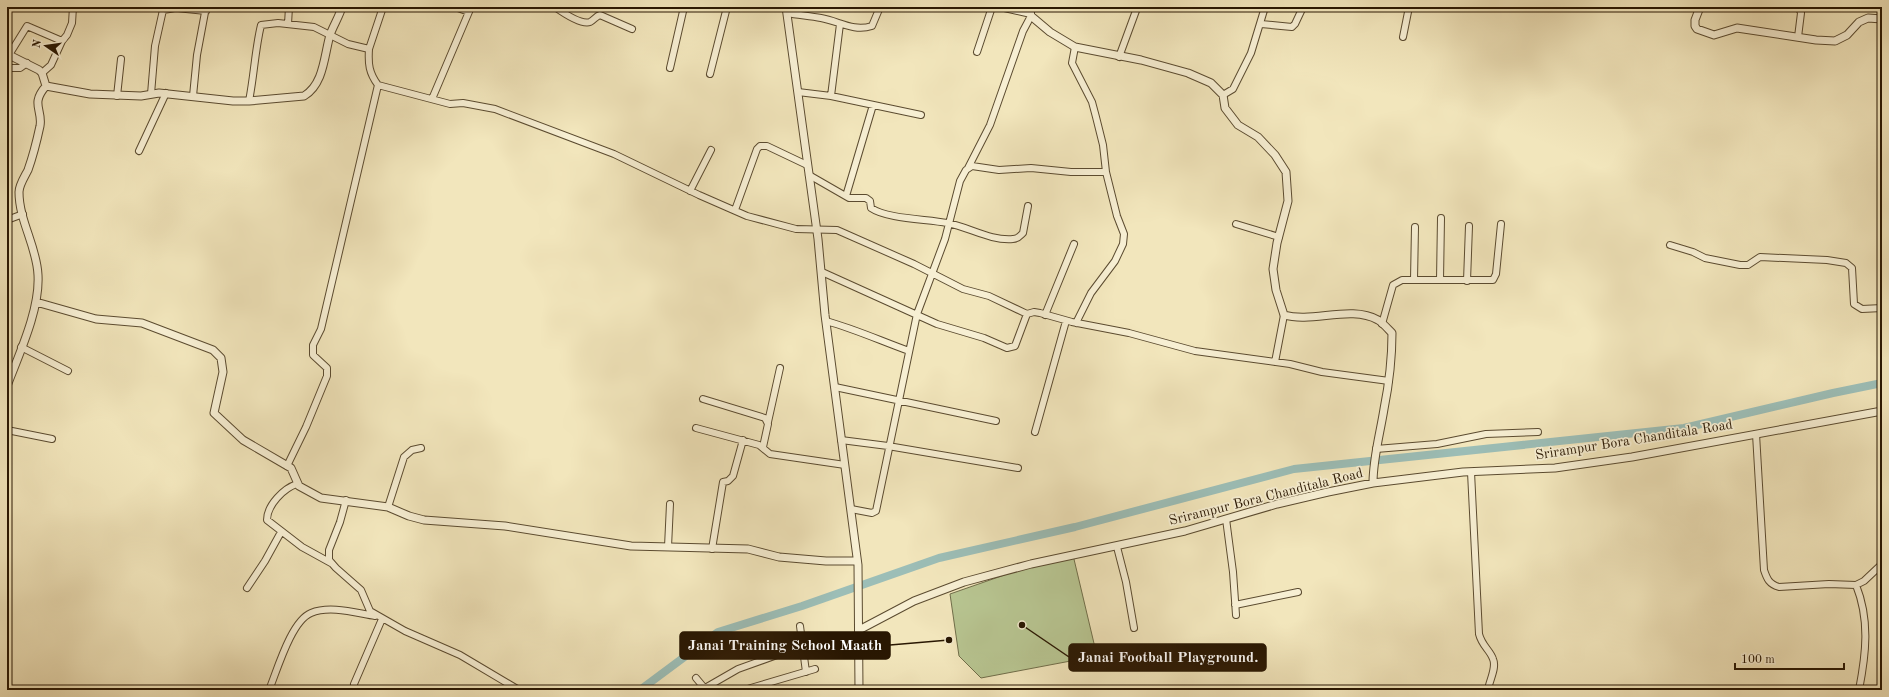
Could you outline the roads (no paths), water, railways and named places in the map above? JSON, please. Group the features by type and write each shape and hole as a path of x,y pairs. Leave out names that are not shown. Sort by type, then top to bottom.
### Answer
{"street":[{"path":"42,73 51,65 62,41 67,35 72,23 73,7"},
{"path":"288,24 289,7"},
{"path":"46,86 90,94 117,96 166,94 249,102 304,96 311,92 322,70 330,34 342,7"},
{"path":"383,7 369,49 368,63 371,76 378,85 450,104 463,103 495,109 614,154 690,191 747,216 796,229 837,230 963,289 989,296 1027,314 1034,312 1066,321 1129,333 1195,351 1290,364 1322,372 1388,381"},
{"path":"432,100 470,9 455,7"},
{"path":"555,7 573,18 584,22 589,22 600,14 632,29"},
{"path":"670,68 684,7"},
{"path":"710,74 727,7"},
{"path":"859,690 858,570 826,321 817,230 786,10 823,18 862,29 872,26 880,7"},
{"path":"977,52 992,7"},
{"path":"1000,7 1030,13 1050,32 1075,47 1188,73 1211,83 1223,95 1225,108 1238,126 1258,137 1275,155 1286,172 1288,201 1273,270 1276,290 1284,315 1275,362"},
{"path":"1223,95 1233,90 1251,53 1265,7"},
{"path":"1261,24 1292,27 1303,7"},
{"path":"1402,37 1409,7"},
{"path":"1700,7 1695,20 1695,26 1698,29 1714,35 1722,34 1731,29 1737,28 1835,41 1847,35 1859,22 1868,18 1882,18"},
{"path":"1796,7 1800,10 1798,37"},
{"path":"151,94 155,46 163,10 176,8 206,9 197,55 193,96"},
{"path":"1119,56 1137,8"},
{"path":"851,509 872,513 876,511 916,314 945,239 960,181 990,125 1030,13"},
{"path":"249,102 254,76 257,41 261,25 288,24 314,27 348,44 369,49"},
{"path":"831,96 840,24"},
{"path":"46,86 42,73 27,63 8,55 28,26 62,41"},
{"path":"1075,47 1072,63 1092,102 1103,145 1106,172 1117,216 1124,234 1123,244 1115,261 1103,279 1091,292 1076,323"},
{"path":"117,96 121,59"},
{"path":"7,68 20,68 27,63"},
{"path":"287,466 306,427 327,376 327,368 313,356 312,351 321,329 378,85"},
{"path":"7,386 36,302 38,276 19,191 29,168 41,124 37,107 41,92 46,86"},
{"path":"798,92 831,96 921,115"},
{"path":"139,151 166,94"},
{"path":"846,196 873,105"},
{"path":"735,210 757,149 760,146 767,146 807,165"},
{"path":"690,191 711,150"},
{"path":"968,168 972,166 999,170 1031,168 1071,172 1106,172"},
{"path":"809,175 846,196 866,198 870,202 871,208 886,214 949,223 1006,239 1018,239 1023,233 1028,206"},
{"path":"7,220 23,214"},
{"path":"1440,280 1441,218"},
{"path":"1236,224 1279,237"},
{"path":"1382,324 1393,285 1402,280 1491,281 1495,278 1501,224"},
{"path":"1467,281 1469,226"},
{"path":"1414,280 1415,227"},
{"path":"1046,315 1074,244"},
{"path":"1670,245 1693,252 1706,258 1740,266 1748,265 1760,258 1827,260 1846,263 1852,268 1854,304 1862,309 1882,308"},
{"path":"822,272 937,324 984,338 1007,348 1015,346 1027,314"},
{"path":"36,302 96,319 142,322 213,350 221,358 223,372 214,413 242,440 287,466 293,473 297,484 321,498 346,500 388,507 409,516 424,520 505,526 631,546 748,549 779,557 857,561"},
{"path":"1284,315 1295,318 1356,314 1377,320 1392,333 1392,354 1375,453 1373,483"},
{"path":"826,321 851,328 869,337 909,351"},
{"path":"1035,432 1066,321"},
{"path":"21,347 68,372"},
{"path":"763,447 780,368"},
{"path":"835,387 996,421"},
{"path":"703,399 765,418 768,422"},
{"name":"Srirampur Bora Chanditala Road","path":"859,630 914,601 964,582 1031,564 1117,547 1226,519 1277,504 1373,483 1471,472 1555,468 1632,457 1882,411"},
{"path":"696,428 743,440 763,447 770,454 845,465"},
{"path":"7,430 52,439"},
{"path":"1375,453 1437,444 1486,434 1538,432"},
{"path":"1756,434 1764,570 1772,585 1779,587 1829,584 1856,585 1864,581 1882,564"},
{"path":"712,549 723,482 729,480 733,476 743,440"},
{"path":"841,440 888,446 1018,468"},
{"path":"388,507 404,457 412,450 421,448"},
{"path":"1471,472 1479,634 1484,648 1494,659 1494,668 1488,690"},
{"path":"297,484 283,491 266,518 268,522 302,548 331,563 361,590 370,611 379,617 460,655 519,690"},
{"path":"331,563 329,550 340,522 346,500"},
{"path":"668,547 670,504"},
{"path":"1226,519 1233,572 1236,615"},
{"path":"247,588 265,561 281,532"},
{"path":"1117,547 1126,582 1134,628"},
{"path":"1856,585 1863,602 1866,626 1859,690"},
{"path":"1235,605 1298,592"},
{"path":"269,690 296,626 302,618 316,612 330,611 379,617"},
{"path":"354,684 379,617"},
{"path":"800,626 806,672"},
{"path":"696,678 705,689 726,675 802,646"},
{"path":"744,690 815,669"}],"waterway":[{"path":"640,690 718,632 802,606 939,558 1075,527 1294,469 1684,428 1882,383"}],"place":[{"name":"Janai Football Playground.","path":"1022,625"},
{"name":"Janai Training School Maath","path":"949,640"}]}
